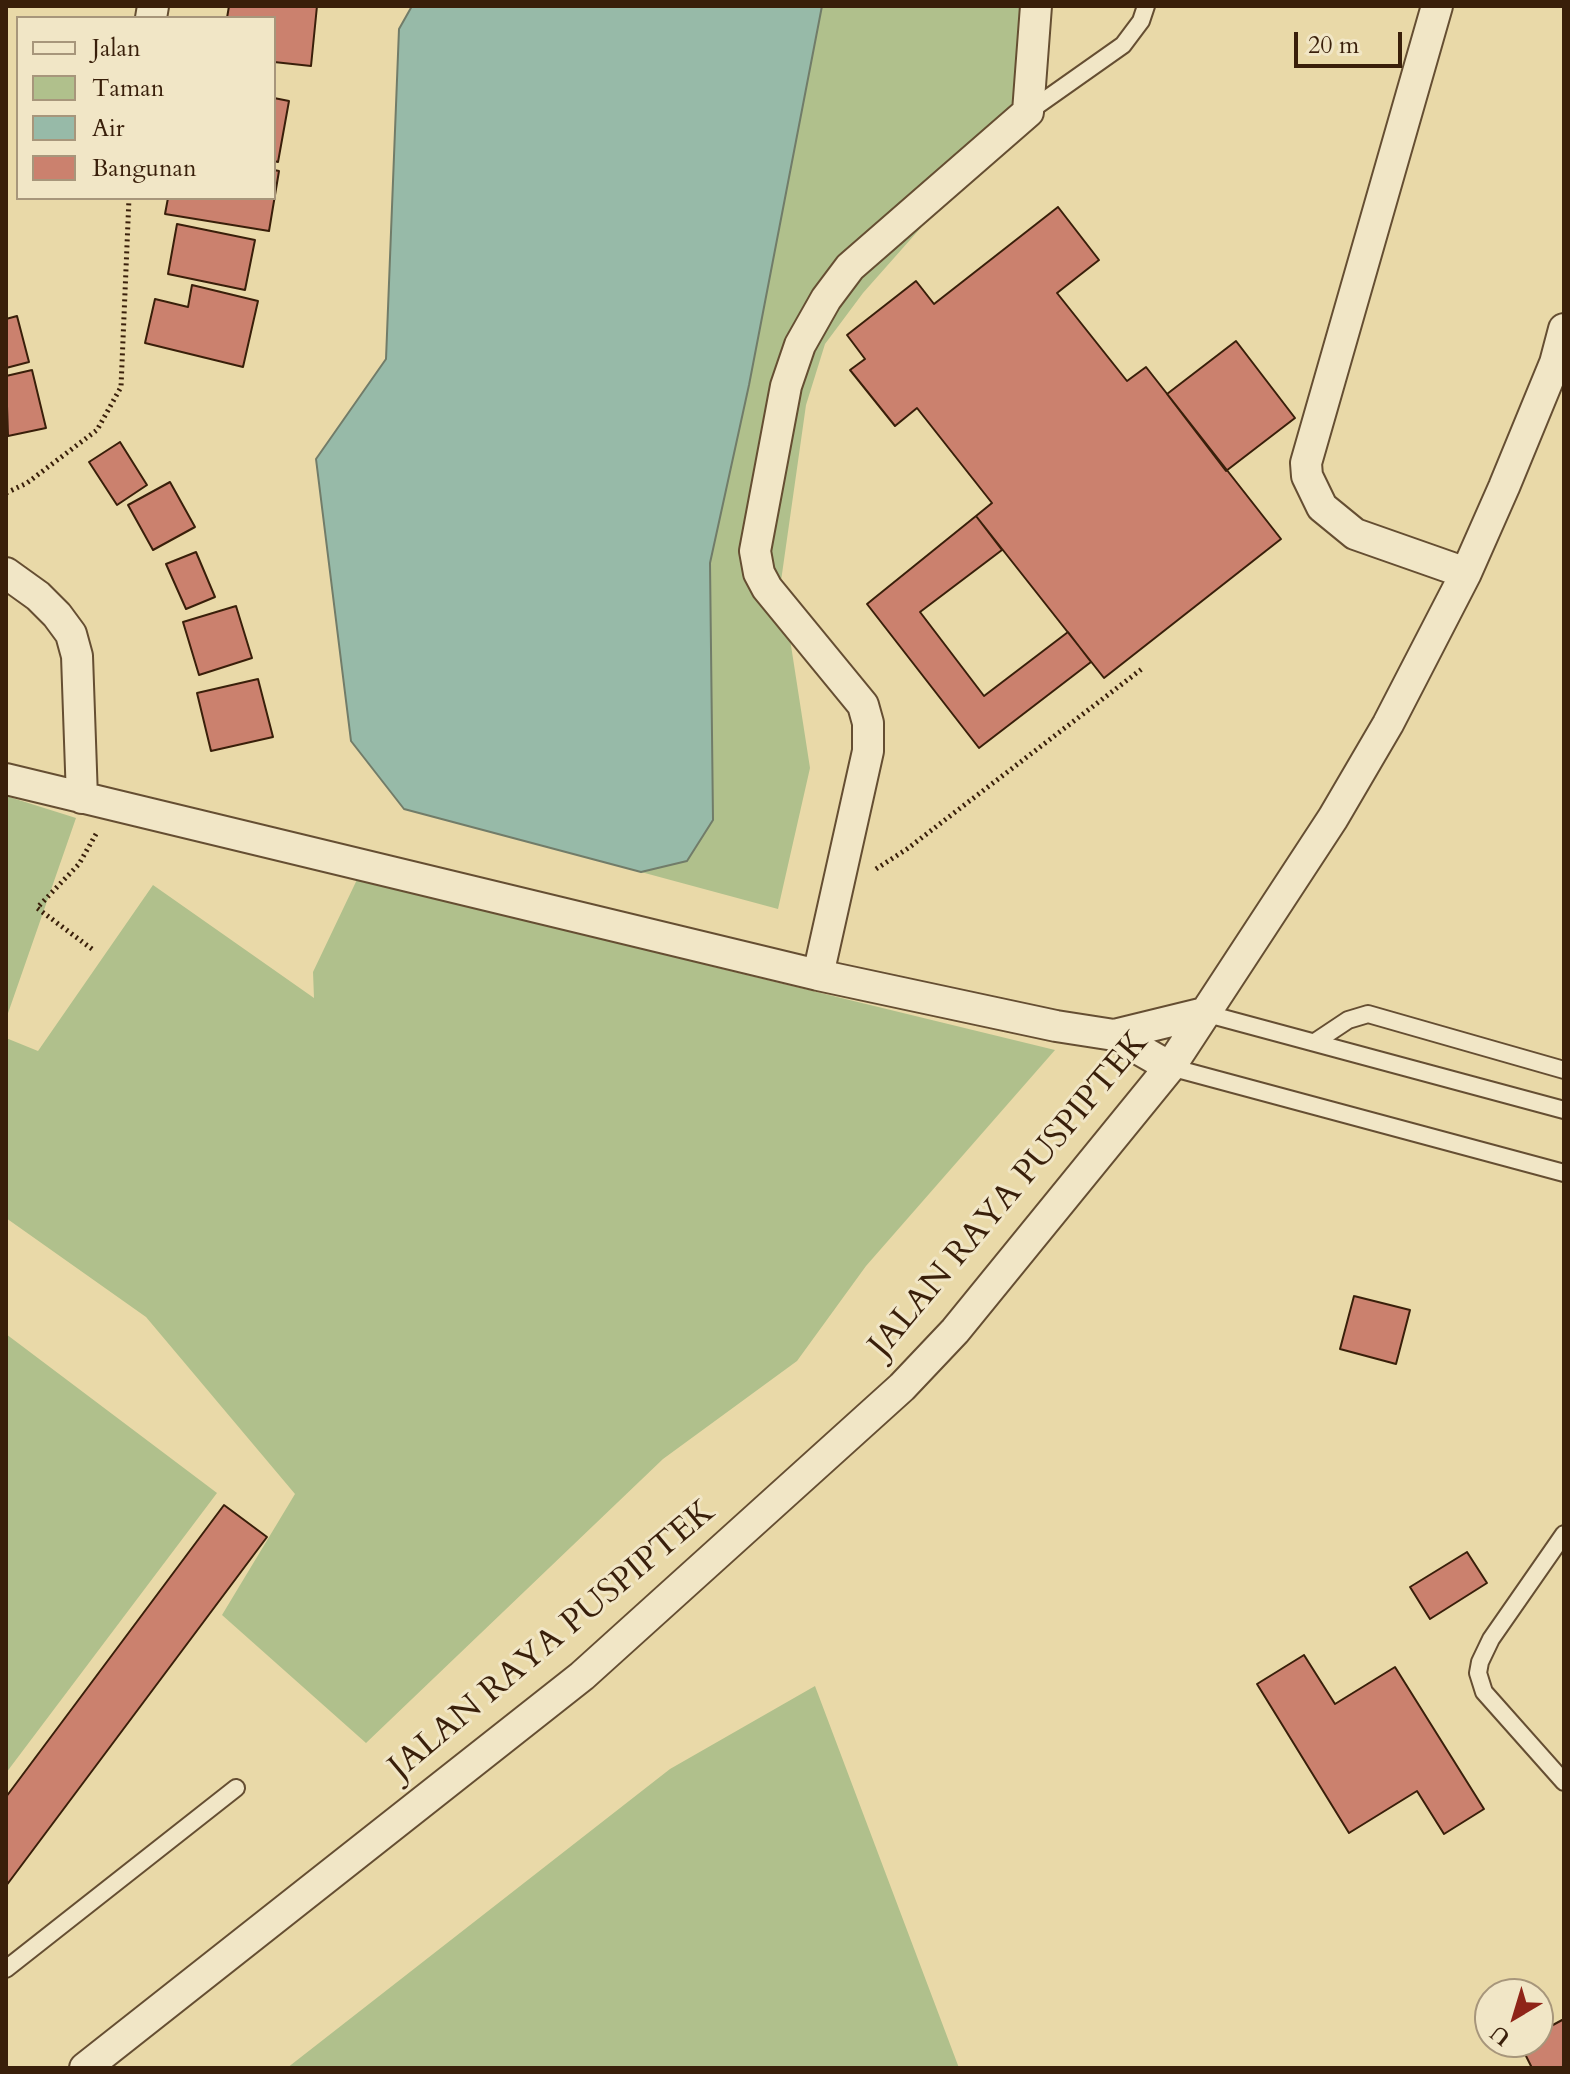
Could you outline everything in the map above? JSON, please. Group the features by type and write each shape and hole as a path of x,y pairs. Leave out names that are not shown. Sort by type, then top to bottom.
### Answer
{"street":[{"path":"818,975 868,751 868,723 863,705 767,588 759,573 755,551 786,386 800,345 826,299 850,267 1028,112 1036,6"},
{"path":"1437,6 1306,463 1307,476 1322,507 1355,534 1466,573"},
{"name":"JALAN RAYA PUSPIPTEK","path":"85,2068 582,1676 902,1387 955,1331 1170,1067 1333,818 1388,724 1466,573 1555,363 1564,329"},
{"path":"6,573 48,606 71,634 77,656 82,798"},
{"path":"6,779 818,975 1056,1026 1114,1035 1170,1067"},
{"path":"1114,1035 1204,1013"}],"lane":[{"path":"1028,112 1123,45 1141,21 1146,6"},
{"path":"1204,1013 1564,1110"},
{"path":"1315,1042 1348,1020 1368,1014 1564,1070"},
{"path":"1170,1067 1564,1173"},
{"path":"1564,1534 1491,1639 1478,1673 1484,1692 1564,1782"},
{"path":"6,1969 236,1788"}],"path":[{"path":"6,493 27,483 97,430 121,387 129,200"},
{"path":"838,883 864,877 907,849 1143,668"},
{"path":"92,949 37,908 79,864 113,806"}],"green space":[{"path":"822,6 1041,6 1034,100 863,293 825,344 806,405 781,581 810,768 778,909 641,872 687,861 713,820 710,563 749,385"},
{"path":"6,796 76,818 6,1019"},
{"path":"363,867 714,967 1055,1050 866,1266 797,1361 663,1459 366,1743 222,1615 295,1494 146,1317 6,1218 6,1038 38,1051 153,885 314,998 313,972"},
{"path":"6,1334 217,1493 6,1773"},
{"path":"815,1686 959,2068 287,2068 670,1769"}],"water":[{"path":"412,6 822,6 749,385 710,563 713,820 687,861 641,872 404,809 351,741 316,459 386,359 399,29"}],"building":[{"path":"229,6 317,6 311,66 276,62 276,16 227,16"},
{"path":"276,98 289,101 276,162"},
{"path":"168,200 274,200 269,231 165,214"},
{"path":"1058,207 1099,260 1057,293 1127,381 1146,367 1281,539 1104,678 976,516 992,503 917,408 895,426 850,370 865,359 847,335 916,281 934,304"},
{"path":"177,224 255,240 245,290 168,274"},
{"path":"192,285 258,301 243,367 145,343 155,299 188,307"},
{"path":"17,316 29,362 6,368 6,319"},
{"path":"1236,341 1295,418 1226,471 1167,394"},
{"path":"32,370 46,428 8,436 6,376"},
{"path":"120,442 147,485 117,505 89,462"},
{"path":"170,482 195,527 153,550 128,505"},
{"path":"976,516 1002,550 920,612 984,696 1068,632 1091,662 979,748 867,604"},
{"path":"196,552 215,597 186,609 166,564"},
{"path":"236,606 252,658 199,675 183,622"},
{"path":"258,679 273,737 211,751 197,693"},
{"path":"1354,1296 1410,1310 1396,1364 1340,1349"},
{"path":"224,1505 267,1537 6,1886 6,1797"},
{"path":"1467,1552 1487,1583 1430,1619 1410,1587"},
{"path":"1304,1655 1335,1704 1395,1667 1484,1809 1444,1834 1417,1791 1349,1833 1257,1684"},
{"path":"1564,2019 1564,2068 1532,2068 1527,2058 1554,2058 1554,2024"}]}
